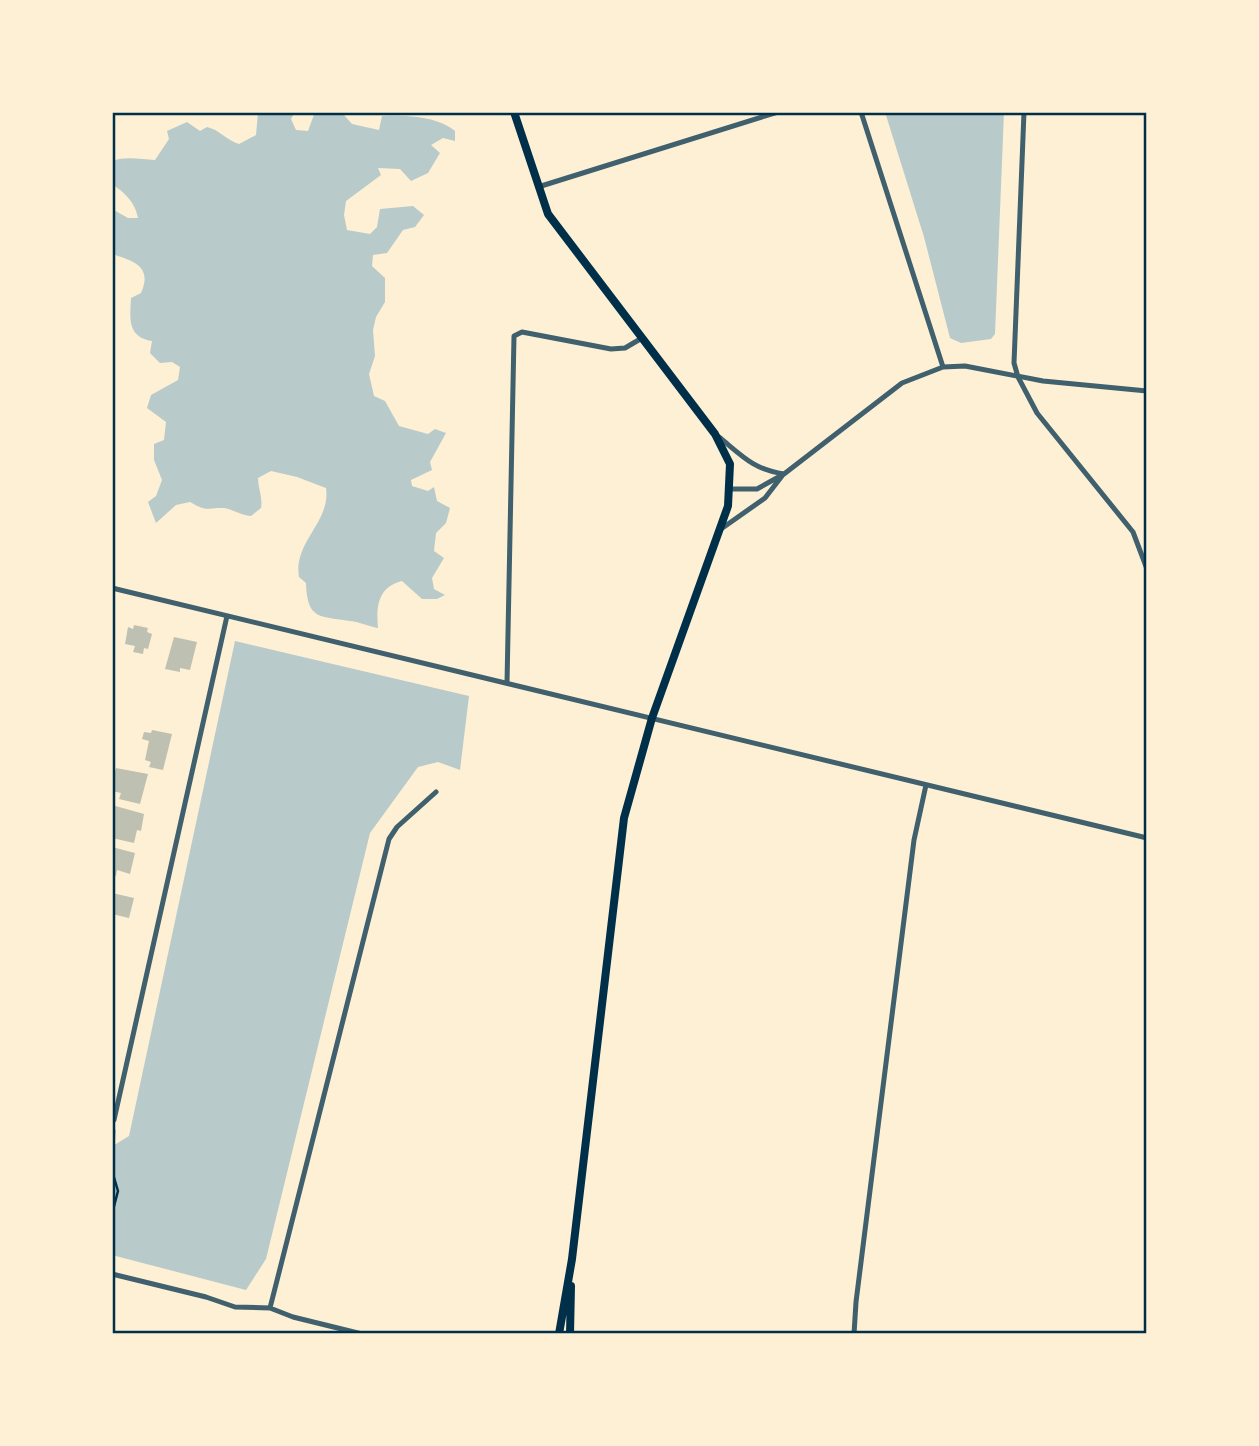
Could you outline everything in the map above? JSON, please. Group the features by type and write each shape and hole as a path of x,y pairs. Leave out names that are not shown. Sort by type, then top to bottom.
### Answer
{"main road":[{"path":"514,112 538,187 552,220 715,434 730,464 728,506 652,718 620,838 572,1259 559,1334"},
{"path":"570,1334 572,1259"}],"street":[{"path":"538,187 778,112"},
{"path":"861,112 943,367"},
{"path":"1024,112 1013,354 1018,377 1037,413 1129,525 1138,540 1147,569"},
{"path":"507,683 516,334 522,332 618,350 642,338"},
{"path":"730,489 757,489 784,474 902,383 943,367 965,366 1018,377 1147,391"},
{"path":"715,434 749,463 766,471 784,474"},
{"path":"719,530 765,498 784,474"},
{"path":"112,588 1147,838"},
{"path":"114,1120 227,616"},
{"path":"854,1334 914,840 926,785"},
{"path":"270,1308 389,839 397,827 436,792"},
{"path":"112,1274 206,1297 235,1307 270,1308 293,1317 362,1334"}],"path":[{"path":"112,1214 118,1191 113,1174 114,1120"}],"shaded area":[{"path":"258,112 295,112 291,119 296,130 308,131 315,112 338,112 352,124 379,130 382,116 401,116 430,119 455,131 455,141 443,138 431,145 440,153 428,173 411,181 400,169 378,168 381,175 346,201 344,215 347,230 370,234 377,227 380,209 413,206 424,215 415,227 403,230 387,253 373,255 372,266 385,278 385,302 376,317 373,330 375,356 369,374 374,396 385,401 399,426 428,434 435,429 446,433 430,462 432,470 411,480 412,486 428,491 434,487 437,501 450,508 446,523 436,533 434,551 444,558 432,578 434,589 445,595 437,599 422,599 402,581 394,584 380,598 378,628 324,617 309,604 306,583 299,577 299,565 301,553 323,511 326,488 271,471 258,478 261,508 251,516 224,508 204,508 190,502 176,505 156,523 148,502 156,496 162,480 154,460 154,444 164,440 166,422 147,408 151,395 178,380 180,367 172,362 160,363 150,353 152,341 138,335 132,326 131,298 141,293 144,276 134,262 112,254 112,209 128,218 138,218 129,198 112,184 112,161 128,158 155,160 169,139 167,131 187,122 200,131 207,127 212,128 239,144 256,135"},
{"path":"885,112 1004,112 995,334 991,339 961,343 950,338 924,237"},
{"path":"235,641 469,696 460,770 438,762 418,767 370,833 266,1259 246,1290 112,1255 112,1144 129,1136"}],"building":[{"path":"134,625 148,628 147,632 152,634 148,649 144,648 143,654 133,652 135,646 125,644 128,627 133,629"},
{"path":"174,637 197,642 190,670 180,668 180,672 165,669"},
{"path":"152,730 172,734 163,770 149,767 151,762 145,760 149,741 142,739 144,732 151,733"},
{"path":"116,768 148,774 140,804 119,799 121,793 112,791"},
{"path":"112,805 144,814 141,831 137,830 134,843 112,838"},
{"path":"112,847 135,853 130,874 117,870 116,876 112,875"},
{"path":"112,893 134,898 129,918 112,914"}]}
